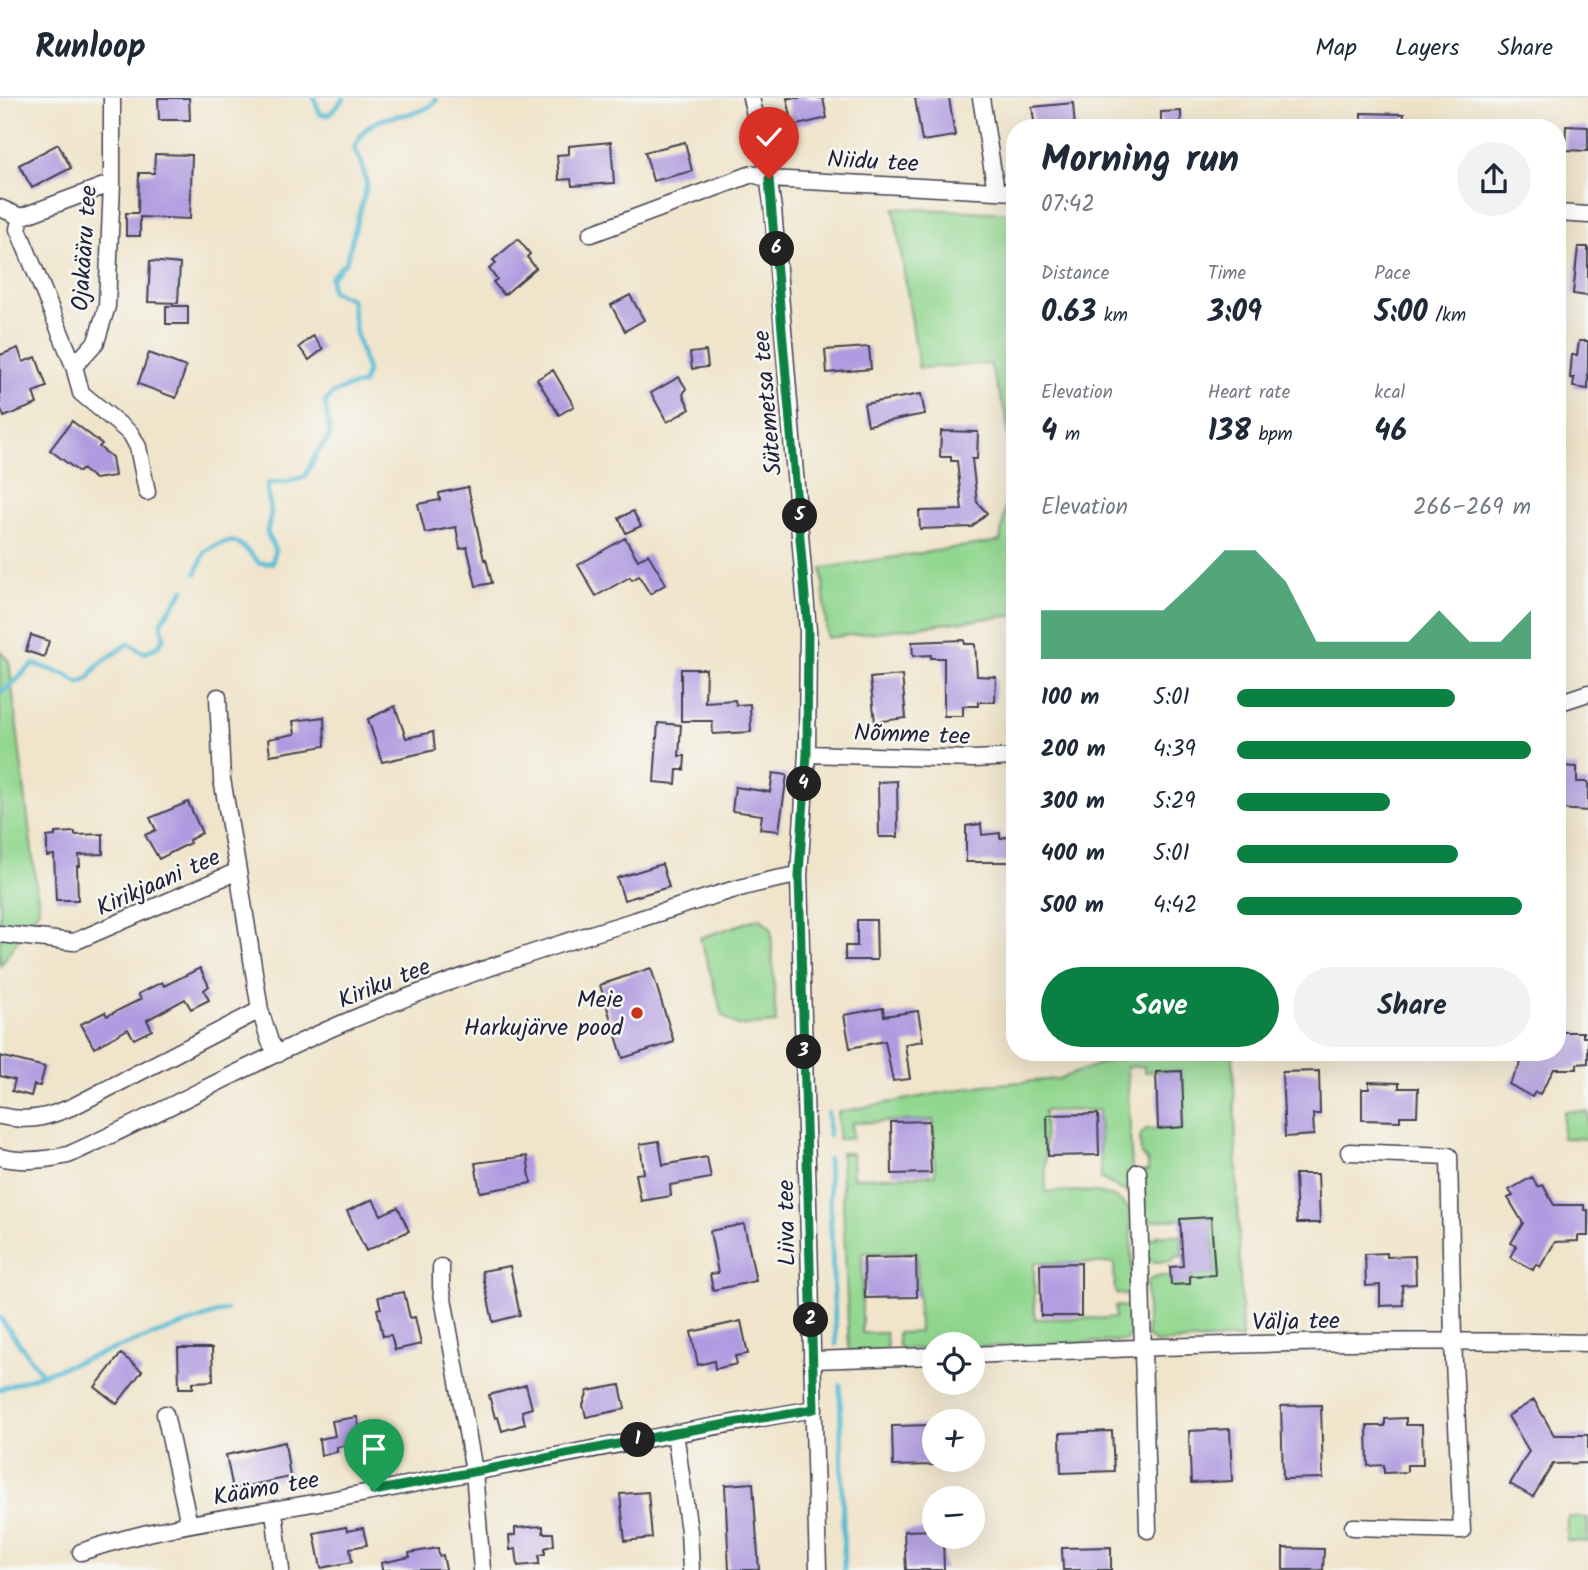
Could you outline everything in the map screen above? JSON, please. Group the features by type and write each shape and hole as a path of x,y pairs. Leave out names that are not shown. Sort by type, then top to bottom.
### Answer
{"street":[{"name":"Ojakääru tee","path":"74,366 96,342 107,306 112,98"},
{"name":"Sütemetsa tee","path":"751,98 769,179 808,631 807,754 799,875"},
{"path":"981,98 996,191"},
{"name":"Niidu tee","path":"590,234 752,174 769,179 1006,192"},
{"path":"0,208 21,218 112,183"},
{"path":"1566,214 1588,215"},
{"path":"21,218 18,229 74,366 81,393 131,434 138,447 147,492"},
{"path":"1566,700 1588,693"},
{"path":"218,697 222,779 238,871"},
{"name":"Nõmme tee","path":"807,754 974,759 1006,757"},
{"name":"Kirikjaani tee","path":"0,934 74,942 238,871 260,1010 270,1042 278,1054"},
{"name":"Kiriku tee","path":"0,1157 11,1160 41,1160 68,1155 278,1054 414,994 551,946 768,880 799,875"},
{"name":"Liiva tee","path":"799,875 818,1570"},
{"path":"0,1116 23,1120 48,1117 260,1010"},
{"path":"1349,1152 1449,1156 1452,1340 1462,1530 1353,1527"},
{"path":"1138,1172 1148,1530"},
{"path":"441,1267 441,1287 474,1471 482,1570"},
{"name":"Välja tee","path":"985,1354 1452,1340 1588,1343"},
{"path":"812,1360 922,1356"},
{"name":"Käämo tee","path":"81,1552 189,1524 274,1511 675,1433 814,1409"},
{"name":"Käämo tee","path":"165,1414 189,1524"},
{"path":"675,1433 689,1531 691,1570"},
{"path":"274,1511 281,1570"}],"green space":[{"path":"894,208 1006,213 1006,415 990,364 919,368"},
{"path":"1006,503 1006,616 827,638 822,568 1000,541"},
{"path":"0,651 9,661 39,909 0,966"},
{"path":"760,918 771,928 776,1023 738,1026 723,1016 700,938"},
{"path":"1108,1061 1233,1061 1242,1338 1156,1343 1147,1337 1147,1282 1163,1276 1190,1284 1190,1276 1215,1274 1211,1217 1151,1221 1145,1218 1143,1171 1148,1171 1148,1162 1141,1154 1140,1136 1146,1129 1184,1127 1181,1071 1144,1072 1144,1066 1127,1067 1132,1172 1131,1189 1128,1193 1101,1179 1099,1110 1044,1111 1046,1192 1081,1191 1104,1194 1123,1203 1131,1212 1132,1292 1130,1295 1115,1292 1114,1263 1034,1263 1035,1319 1115,1318 1115,1306 1129,1307 1132,1310 1133,1332 1125,1341 985,1347 985,1332 922,1332 922,1348 902,1349 898,1345 898,1333 919,1332 917,1252 862,1253 862,1333 886,1333 887,1348 849,1351 841,1153 852,1153 853,1178 935,1175 933,1120 852,1123 852,1139 838,1139 838,1112 984,1085 1058,1079"},
{"path":"1564,1111 1588,1112 1588,1139 1562,1138"},
{"path":"1157,1235 1181,1235 1182,1256 1174,1257 1173,1261 1153,1262 1145,1257 1145,1244 1152,1238 1157,1238"},
{"path":"1568,1517 1588,1518 1588,1542 1567,1541"}],"building":[{"path":"158,98 189,98 190,120 159,120"},
{"path":"787,98 823,98 827,118 793,126"},
{"path":"915,98 949,98 955,136 922,141"},
{"path":"1073,103 1074,119 1034,119 1032,107"},
{"path":"1181,111 1181,119 1161,119 1161,112"},
{"path":"1361,113 1404,114 1404,119 1361,119"},
{"path":"1566,126 1588,127 1588,151 1566,150"},
{"path":"611,142 614,183 572,186 571,179 559,180 557,155 569,154 569,146"},
{"path":"685,142 692,171 653,181 645,152"},
{"path":"58,144 71,168 32,188 19,165"},
{"path":"155,154 192,155 190,219 140,217 140,236 126,236 126,213 138,213 139,173 154,173"},
{"path":"518,239 530,254 527,257 536,268 504,295 493,282 497,279 489,269 496,263 493,260"},
{"path":"1578,247 1588,247 1588,296 1573,294"},
{"path":"150,261 180,264 178,303 148,302"},
{"path":"630,295 644,320 625,331 611,305"},
{"path":"166,306 188,306 188,324 166,324"},
{"path":"313,336 323,349 309,360 299,347"},
{"path":"1579,341 1588,341 1588,389 1573,387 1574,378 1570,378 1572,355 1577,355"},
{"path":"869,347 871,369 827,373 825,350"},
{"path":"18,348 23,362 36,357 47,387 33,392 37,404 4,417 0,406 0,355"},
{"path":"706,351 708,367 692,369 690,353"},
{"path":"149,353 186,367 176,398 138,384"},
{"path":"553,370 574,406 559,415 537,379"},
{"path":"679,377 686,388 683,395 690,409 667,422 651,393"},
{"path":"921,394 925,414 868,425 864,404"},
{"path":"72,421 102,444 99,447 112,457 115,476 95,479 82,469 79,472 50,450"},
{"path":"941,431 978,432 977,459 972,459 977,502 987,513 972,527 920,529 919,511 962,510 957,461 951,461 951,457 940,457"},
{"path":"468,487 484,560 486,559 492,583 476,586 467,547 460,549 456,527 425,533 418,504 440,500 439,493"},
{"path":"633,511 641,526 626,533 619,518"},
{"path":"625,538 638,560 648,554 666,584 650,594 639,576 632,580 630,577 596,596 578,565"},
{"path":"31,635 49,641 44,657 26,651"},
{"path":"964,640 965,644 975,644 977,676 996,677 995,702 978,702 978,706 963,706 963,716 944,716 944,658 931,658 931,655 913,656 912,642"},
{"path":"681,669 706,669 705,702 735,700 736,705 750,704 751,732 713,734 712,721 681,721"},
{"path":"902,675 906,718 875,722 870,678"},
{"path":"395,706 406,738 433,732 435,750 382,762 368,719"},
{"path":"324,717 325,746 270,755 268,739 295,734 293,721"},
{"path":"658,723 681,725 679,756 685,756 684,770 677,770 676,784 654,782"},
{"path":"1566,766 1577,767 1577,782 1588,782 1588,811 1566,810"},
{"path":"773,773 787,775 779,831 760,829 762,815 732,811 735,787 770,792"},
{"path":"897,781 898,837 879,837 878,782"},
{"path":"188,802 202,833 189,840 190,843 159,859 145,835 156,830 150,818"},
{"path":"981,824 982,835 1000,833 1000,838 1006,837 1006,862 966,862 966,826"},
{"path":"75,832 75,835 103,834 103,854 79,855 78,900 56,900 54,855 47,856 47,837 55,836 55,833"},
{"path":"662,864 669,887 624,900 617,878"},
{"path":"857,920 876,920 877,960 845,960 845,946 857,946"},
{"path":"200,968 209,986 204,990 209,1000 191,1009 185,999 147,1020 152,1030 134,1039 128,1029 94,1048 81,1024 105,1012 107,1016 141,999 138,994 162,982 164,986"},
{"name":"Meie Harkujärve pood","path":"651,968 674,1042 623,1058 600,985"},
{"path":"883,1008 884,1016 918,1011 923,1041 905,1044 910,1079 893,1081 885,1041 850,1048 844,1015"},
{"path":"1566,1032 1583,1032 1583,1037 1588,1037 1588,1063 1577,1064 1577,1069 1554,1069 1540,1094 1535,1092 1532,1097 1509,1084 1522,1061 1566,1061"},
{"path":"0,1056 45,1067 40,1086 34,1085 31,1096 12,1091 15,1080 0,1076"},
{"path":"1182,1071 1184,1127 1158,1129 1156,1072"},
{"path":"1319,1071 1320,1114 1313,1114 1314,1135 1285,1137 1282,1072"},
{"path":"1369,1082 1399,1083 1399,1088 1418,1088 1417,1116 1400,1116 1400,1121 1362,1120 1362,1089 1369,1089"},
{"path":"1098,1114 1099,1155 1048,1156 1047,1115"},
{"path":"929,1121 931,1173 892,1174 891,1122"},
{"path":"659,1141 663,1165 707,1157 711,1178 670,1185 671,1196 641,1201 636,1174 644,1173 640,1144"},
{"path":"527,1156 531,1183 480,1192 475,1163"},
{"path":"1295,1174 1318,1174 1320,1223 1297,1223"},
{"path":"1532,1177 1538,1187 1543,1185 1554,1205 1584,1205 1584,1210 1588,1210 1588,1236 1578,1236 1578,1241 1555,1242 1540,1267 1536,1264 1533,1270 1510,1257 1516,1246 1511,1243 1523,1223 1508,1198 1513,1196 1509,1190"},
{"path":"373,1199 381,1215 398,1207 409,1231 366,1251 347,1211"},
{"path":"1211,1217 1215,1275 1190,1276 1190,1284 1171,1285 1170,1267 1183,1266 1180,1219"},
{"path":"744,1224 756,1281 713,1290 710,1274 718,1273 710,1231"},
{"path":"1387,1253 1387,1257 1415,1256 1416,1284 1402,1285 1403,1305 1380,1306 1380,1285 1366,1286 1365,1254"},
{"path":"916,1257 917,1297 865,1298 864,1258"},
{"path":"1081,1263 1081,1316 1041,1316 1040,1264"},
{"path":"510,1266 520,1315 493,1322 482,1271"},
{"path":"404,1292 410,1318 415,1317 421,1344 395,1350 391,1335 383,1336 377,1309 381,1308 378,1297"},
{"path":"741,1321 748,1354 735,1356 737,1364 715,1369 714,1361 698,1365 691,1332"},
{"path":"178,1348 212,1348 213,1381 193,1382 193,1388 179,1388"},
{"path":"121,1354 142,1371 117,1404 95,1387"},
{"path":"526,1385 532,1408 522,1411 525,1424 502,1431 498,1417 495,1418 489,1395"},
{"path":"620,1385 625,1409 586,1417 583,1405 588,1391"},
{"path":"1534,1400 1554,1435 1588,1435 1588,1463 1553,1464 1533,1497 1510,1484 1529,1451 1508,1416"},
{"path":"1321,1405 1323,1478 1283,1479 1281,1406"},
{"path":"357,1417 362,1443 337,1447 337,1452 321,1455 319,1439 335,1436 332,1421"},
{"path":"1406,1418 1406,1425 1422,1425 1423,1465 1407,1465 1407,1472 1384,1473 1384,1465 1368,1466 1367,1426 1385,1426 1385,1419"},
{"path":"922,1425 922,1465 893,1466 892,1426"},
{"path":"1230,1429 1232,1481 1191,1483 1189,1431"},
{"path":"1112,1431 1114,1471 1061,1473 1060,1433"},
{"path":"285,1442 290,1477 233,1489 226,1455"},
{"path":"753,1483 759,1570 729,1570 725,1485"},
{"path":"648,1492 652,1538 625,1541 620,1494"},
{"path":"543,1526 543,1533 553,1533 554,1545 545,1548 545,1554 539,1555 539,1564 518,1566 516,1549 510,1550 509,1536 515,1535 515,1528"},
{"path":"346,1527 347,1531 363,1528 367,1545 350,1548 352,1562 321,1568 314,1533"},
{"path":"922,1530 922,1549 943,1549 944,1570 906,1570 904,1531"},
{"path":"1111,1547 1111,1570 1063,1570 1062,1548"},
{"path":"438,1548 439,1556 443,1555 446,1570 382,1570 381,1563 410,1557 409,1553"},
{"path":"1283,1548 1324,1549 1323,1570 1283,1570"}],"waterway":[{"path":"314,98 320,114 329,115 344,98"},
{"path":"196,573 205,551 230,541 240,544 259,563 272,563 275,551 267,532 271,513 267,487 269,483 305,477 316,454 330,436 325,402 337,391 363,384 367,371 356,333 351,299 331,291 331,277 346,262 367,185 354,147 365,130 375,123 420,111 436,101 435,98"},
{"path":"0,689 2,691 7,688 34,664 67,675 79,683 88,679 98,665 129,643 144,653 158,646 164,638 161,622 184,590"},
{"path":"828,1113 829,1135"},
{"path":"828,1159 836,1344"},
{"path":"0,1389 226,1310"},
{"path":"0,1318 42,1374"},
{"path":"840,1385 844,1570"}],"place":[{"name":"Meie Harkujärve pood","path":"637,1013"}],"route":[{"path":"374,1491 814,1409 799,875 807,754 808,631 769,179"}]}
